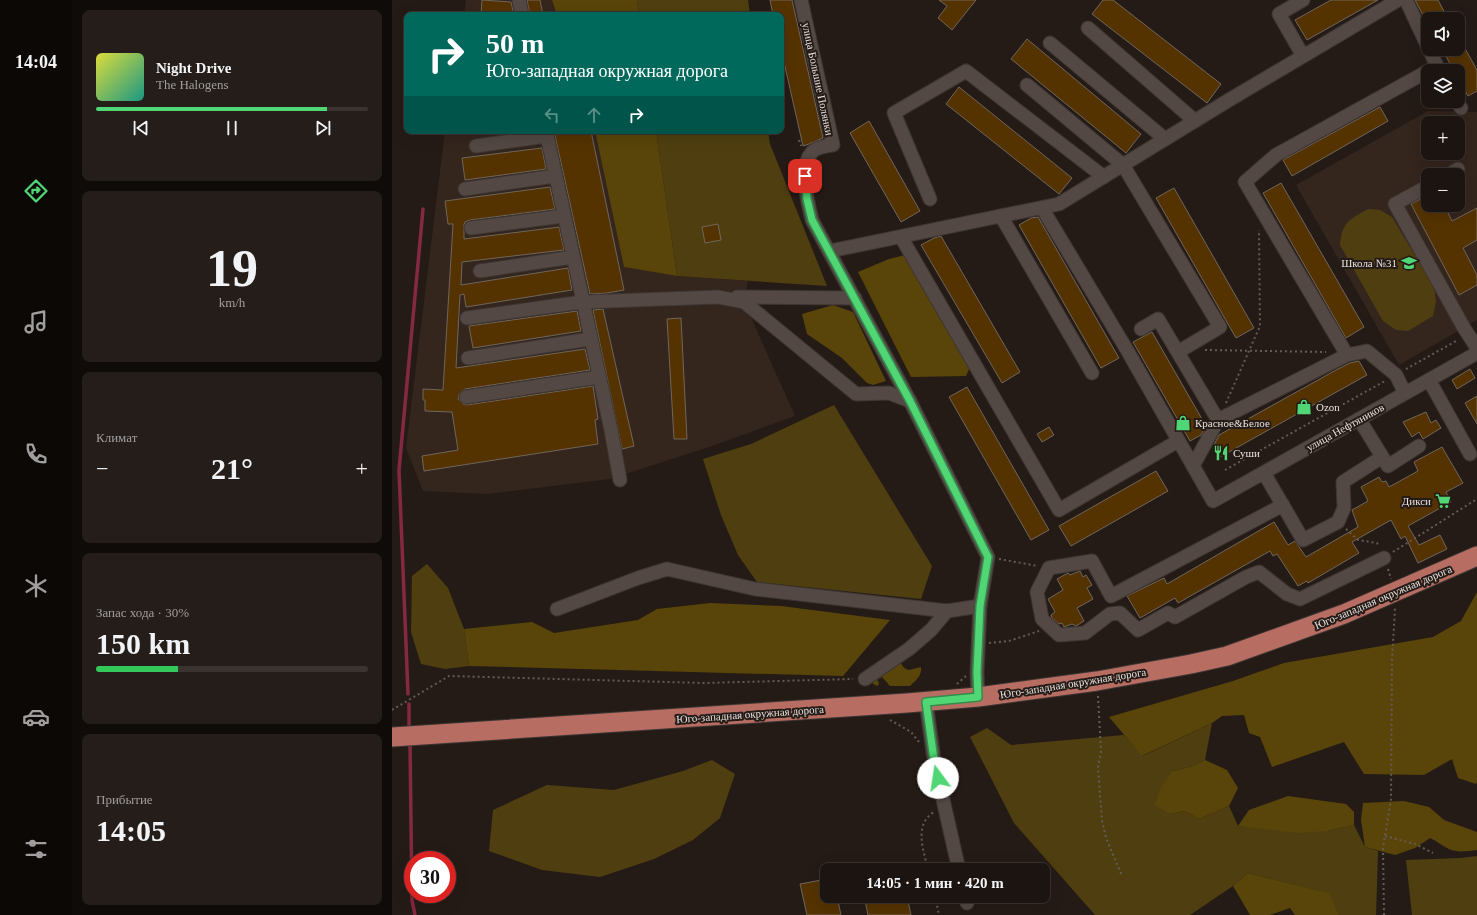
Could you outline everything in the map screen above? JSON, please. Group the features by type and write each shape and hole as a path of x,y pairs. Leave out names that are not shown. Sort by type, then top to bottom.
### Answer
{"highway":[{"name":"Юго-западная окружная дорога","path":"392,737 926,702 978,697 1097,681 1226,656 1325,622 1477,556"}],"street":[{"path":"519,0 521,12"},
{"name":"улица Большие Полянки","path":"801,0 833,145 815,150 811,153 805,176 807,199 812,220 910,401 988,557"},
{"path":"1303,56 1279,14 1304,0"},
{"path":"830,251 1059,204 1398,0"},
{"path":"1406,0 1421,33"},
{"path":"1088,28 1195,121"},
{"path":"1050,44 1165,139"},
{"path":"930,199 894,112 966,71 1104,177"},
{"path":"1347,355 1245,182 1276,155 1421,76"},
{"path":"1027,85 1123,165 1220,327 1181,351"},
{"path":"476,146 541,134"},
{"path":"546,134 620,480"},
{"path":"465,189 555,176"},
{"path":"1421,190 1395,204 1468,335 1477,348"},
{"path":"1042,208 1192,466"},
{"path":"471,228 564,216"},
{"path":"1001,216 1092,373"},
{"path":"902,237 1059,510 1178,441"},
{"path":"480,271 572,257"},
{"path":"467,318 582,302 718,297 855,298"},
{"path":"718,297 744,302 856,394 889,392 910,401"},
{"path":"1141,329 1158,319 1181,351 1218,420"},
{"path":"468,358 590,339"},
{"path":"1192,466 1218,420 1347,355 1367,351 1400,372 1405,393"},
{"name":"улица Нефтяников","path":"1192,466 1213,501 1477,353"},
{"path":"466,397 599,377"},
{"path":"1429,380 1470,454"},
{"path":"1359,419 1388,466 1419,446"},
{"path":"1264,473 1303,540 1338,522 1344,508 1343,482 1382,456"},
{"path":"1111,596 1283,505"},
{"path":"978,697 977,672 980,606 988,557"},
{"path":"1110,614 1111,596 1092,561 1049,568 1037,592 1042,620 1059,635 1085,633 1110,614 1120,613 1138,630 1168,613 1175,617 1246,577 1259,572 1287,594 1300,599 1384,558"},
{"path":"557,609 638,578 667,569 755,589 946,611 980,606"},
{"path":"865,679 909,649 931,630 946,611"},
{"path":"926,702 934,760 957,863"}],"path":[{"path":"799,140 802,149"},
{"path":"1218,420 1260,326 1259,228"},
{"path":"1225,470 1468,335"},
{"path":"1181,351 1328,352 1347,355"},
{"path":"1384,558 1477,499"},
{"path":"1338,522 1358,540 1377,543 1396,592 1392,660 1391,798 1383,848 1384,915"},
{"path":"988,557 1049,568"},
{"path":"986,643 1009,641 1040,631 1048,625"},
{"path":"952,686 959,683 967,673"},
{"path":"392,710 449,676 704,683 865,679"},
{"path":"1097,681 1101,725 1101,752 1098,767 1102,821 1106,838 1122,876"},
{"path":"883,719 896,722 911,732 921,745 925,756 934,760"},
{"path":"927,863 921,836 924,823 932,814 944,807"},
{"path":"1385,836 1415,844 1433,853"},
{"path":"936,903 938,915"}],"shaded area":[{"path":"466,0 552,0 556,12 464,12"},
{"path":"552,0 637,0 639,12 556,12"},
{"path":"637,0 748,0 750,12 639,12"},
{"name":"Школа №31","path":"1428,111 1477,112 1477,320 1399,365 1296,185"},
{"path":"445,134 596,134 624,267 677,276 748,281 744,302 795,416 709,447 610,479 487,494 423,491 406,448"},
{"path":"596,134 656,134 677,276 624,267"},
{"path":"656,134 768,134 770,144 827,286 677,276"},
{"path":"1368,209 1380,210 1392,217 1434,287 1436,301 1433,316 1408,331 1396,330 1383,321 1340,245 1343,231 1348,222"},
{"path":"905,255 970,367 966,376 911,377 858,272 889,259"},
{"path":"833,305 853,312 886,381 873,385 867,383 842,358 807,334 802,314"},
{"path":"834,405 932,566 921,599 757,582 738,555 721,515 703,459 751,444"},
{"path":"427,564 448,588 464,629 469,666 445,669 421,664 411,632 412,576"},
{"path":"1477,592 1476,784 1458,778 1452,759 1424,775 1364,774 1344,742 1272,767 1260,737 1249,733 1244,715 1222,716 1212,723 1142,756 1109,717 1233,681 1284,663 1433,637 1461,621"},
{"path":"710,603 781,606 890,620 843,676 469,666 464,629 532,622 554,633 638,620 657,609"},
{"path":"900,662 904,668 909,670 921,667 920,675 910,686 890,686 882,677 877,680 879,683 878,686 873,684 872,681"},
{"path":"1212,723 1205,760 1193,766 1173,771 1170,814 1185,811 1199,819 1229,806 1238,826 1327,831 1354,825 1365,847 1378,851 1376,915 1339,915 1328,893 1248,873 1233,886 1190,915 1095,915 1014,823 970,737 987,728 1011,745 1124,735 1143,756"},
{"path":"712,760 735,774 720,818 693,840 654,859 600,877 542,870 489,851 493,810 547,785 614,790 683,771"},
{"path":"1205,760 1227,770 1238,788 1229,806 1199,819 1185,811 1170,814 1155,805 1160,789 1173,771 1193,766"},
{"path":"1288,796 1346,804 1354,812 1354,825 1327,831 1298,833 1238,826 1249,810"},
{"path":"1404,801 1429,807 1444,820 1477,832 1477,850 1455,851 1446,848 1430,838 1415,848 1395,855 1365,847 1361,820 1363,803"},
{"path":"1477,856 1477,915 1412,915 1406,860"},
{"path":"1248,873 1329,893 1339,915 1295,915 1290,908 1270,915 1250,915 1233,886"}],"building":[{"path":"482,0 511,2 513,12 481,12"},
{"path":"527,0 540,0 542,12 529,12"},
{"path":"770,0 792,0 823,138 803,146 784,62 784,12 772,12"},
{"path":"939,0 976,0 952,30 938,18 947,6"},
{"path":"1103,0 1113,0 1221,84 1207,103 1092,14"},
{"path":"1331,0 1378,0 1307,40 1295,20"},
{"path":"1415,0 1438,0 1444,12 1421,12"},
{"path":"1027,39 1141,134 1126,153 1011,59"},
{"path":"1465,49 1477,70 1477,91 1468,96 1465,91 1465,64 1450,64 1446,56 1465,56"},
{"path":"959,87 1072,178 1059,194 946,104"},
{"path":"1380,107 1388,121 1292,176 1283,160"},
{"path":"869,121 920,211 901,222 850,133"},
{"path":"555,134 592,134 624,290 590,294"},
{"path":"542,148 546,169 465,180 462,158"},
{"path":"1281,183 1364,327 1346,338 1263,193"},
{"path":"550,187 555,209 470,220 465,222 464,225 464,239 559,227 564,250 462,262 461,285 568,268 572,290 466,307 464,294 460,295 456,368 585,349 590,370 465,389 459,394 458,399 463,404 467,405 593,386 598,419 595,420 598,444 424,471 422,456 458,450 452,412 425,411 425,400 423,400 423,389 443,390 453,224 448,224 445,201"},
{"path":"1174,188 1254,328 1236,338 1156,198"},
{"path":"1421,199 1421,212 1448,212 1452,221 1477,208 1477,240 1463,248 1477,275 1477,285 1459,295 1411,204"},
{"path":"1038,217 1119,358 1101,368 1019,225 1031,218"},
{"path":"718,224 721,240 705,243 702,227"},
{"path":"941,236 1020,372 1002,383 921,245"},
{"path":"603,309 634,446 622,449 593,310"},
{"path":"577,311 581,331 473,348 469,326"},
{"path":"681,318 687,439 674,439 667,319"},
{"path":"1152,332 1206,426 1201,435 1190,441 1133,342"},
{"path":"1359,361 1367,375 1220,457 1214,445 1219,435 1336,370 1350,363"},
{"path":"1470,369 1475,378 1457,389 1452,380"},
{"path":"967,387 1049,530 1031,540 949,397"},
{"path":"1477,396 1477,424 1465,403"},
{"path":"1426,412 1431,423 1436,420 1441,428 1423,439 1419,432 1412,437 1403,422"},
{"path":"1049,427 1054,435 1042,442 1037,434"},
{"path":"1442,447 1463,483 1446,492 1451,502 1408,526 1419,545 1440,535 1447,549 1418,563 1405,536 1401,539 1391,520 1352,542 1359,553 1308,583 1307,581 1298,586 1277,554 1273,556 1270,551 1178,603 1175,598 1140,618 1127,596 1164,578 1167,584 1274,522 1288,545 1295,541 1306,557 1358,527 1352,510 1368,501 1361,487 1379,477 1382,482 1386,481 1389,487 1418,471 1414,462"},
{"path":"1156,471 1168,491 1071,546 1059,526"},
{"path":"1080,571 1083,577 1086,575 1092,585 1087,588 1093,599 1077,608 1084,621 1076,626 1072,624 1064,627 1062,623 1059,624 1052,618 1051,615 1055,612 1048,599 1063,590 1057,579 1068,573 1070,575"},
{"path":"820,880 820,903 838,903 841,915 807,915 800,884"},
{"path":"865,903 908,903 911,915 868,915"}],"waterway":[{"path":"408,694 399,470 423,209"},
{"path":"409,704 409,730"},
{"path":"410,742 412,900 415,915"}],"place":[{"name":"Школа №31","path":"1409,263"},
{"name":"Ozon","path":"1304,407"},
{"name":"Красное&Белое","path":"1183,423"},
{"name":"Суши","path":"1221,453"},
{"name":"Дикси","path":"1443,501"}],"route":[{"path":"805,176 807,199 812,220 910,401 988,557 980,606 977,672 978,697 926,702 938,778"}]}
